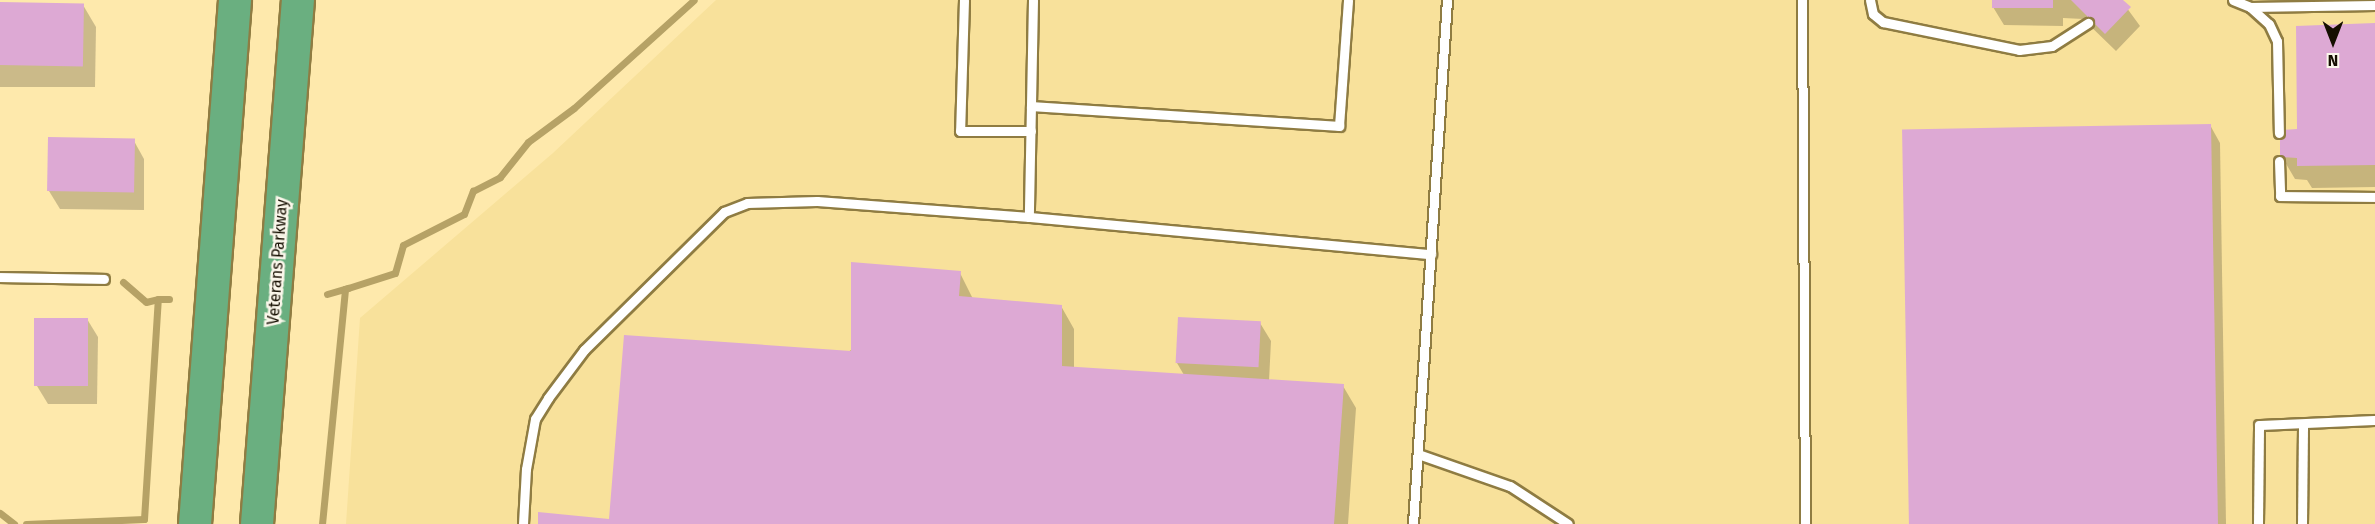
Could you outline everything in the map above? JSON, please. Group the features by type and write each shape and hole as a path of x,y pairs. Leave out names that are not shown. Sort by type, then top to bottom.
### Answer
{"highway":[{"path":"195,524 235,0"},
{"name":"Veterans Parkway","path":"257,524 298,0"}],"lane":[{"path":"964,0 960,131 1031,131"},
{"path":"1029,217 1033,0"},
{"path":"1031,106 1339,126 1348,0"},
{"path":"1413,524 1447,0"},
{"path":"1802,0 1805,524"},
{"path":"1870,0 1873,14 1883,22 2019,50 2052,46 2088,23"},
{"path":"2233,0 2250,7 2269,24 2277,41 2279,133"},
{"path":"2250,7 2375,5"},
{"path":"2279,161 2280,196 2375,197"},
{"path":"523,524 526,469 535,419 548,398 585,350 724,212 747,203 817,201 1029,217 1431,254"},
{"path":"0,277 104,279"},
{"path":"2258,524 2259,425 2375,420"},
{"path":"2302,524 2303,424"},
{"path":"1418,454 1510,486 1568,524"}],"shaded area":[{"path":"716,0 2375,0 2375,524 346,524 360,318 553,153"}],"building":[{"path":"1992,0 2053,0 2053,8 1992,8"},
{"path":"2071,0 2123,0 2131,7 2105,34"},
{"path":"0,2 84,3 83,66 0,65"},
{"path":"2375,23 2375,165 2297,166 2297,158 2280,157 2280,130 2297,129 2296,26"},
{"path":"2211,124 2218,524 1909,524 1902,129"},
{"path":"48,137 135,139 134,193 47,191"},
{"path":"851,262 961,271 959,296 1062,305 1062,366 1344,384 1334,524 538,524 538,512 609,519 624,335 851,351"},
{"path":"1178,317 1261,321 1258,367 1176,363"},
{"path":"34,318 88,318 88,386 34,386"}],"waterway":[{"path":"322,524 345,289 395,273 403,245 464,214 473,191 500,177 528,142 574,108 694,0"},
{"path":"123,282 146,302 158,299"},
{"path":"327,294 348,288"},
{"path":"26,524 144,519 158,299 169,299"},
{"path":"0,513 14,524"}]}
